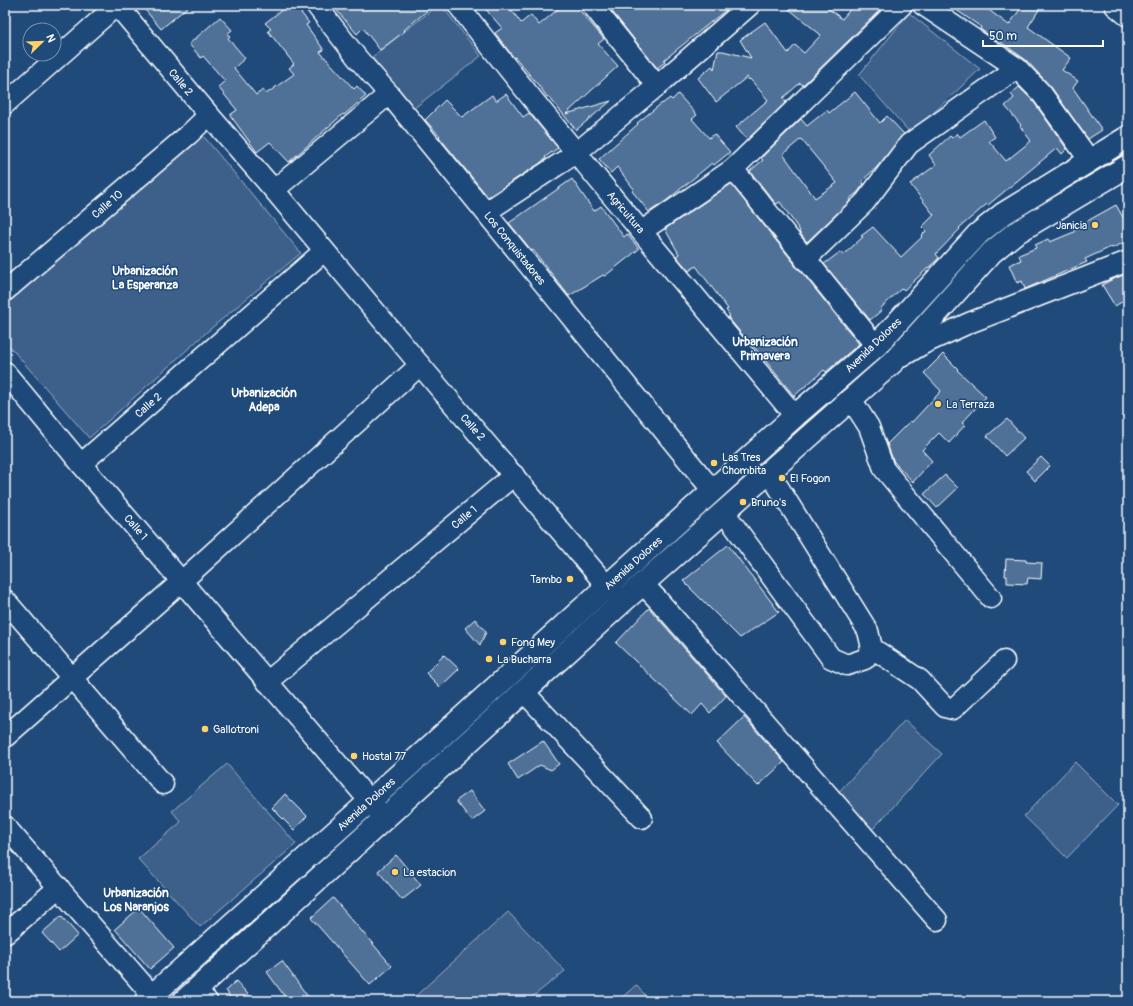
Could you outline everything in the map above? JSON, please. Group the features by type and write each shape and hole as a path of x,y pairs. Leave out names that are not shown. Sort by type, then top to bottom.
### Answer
{"main road":[{"path":"1116,5 1128,15"},
{"name":"Avenida Dolores","path":"149,998 370,801 795,416 876,346 978,234 1003,214 1128,137"},
{"name":"Avenida Dolores","path":"196,998 386,819 524,692 893,362 992,252 1014,234 1128,166"}],"street":[{"path":"5,104 117,5"},
{"name":"Calle 2","path":"117,5 622,603"},
{"name":"Los Conquistadores","path":"316,5 358,59 389,94 486,212 713,491"},
{"name":"Agricultura","path":"458,5 576,153 642,230 795,416"},
{"path":"592,5 658,86"},
{"path":"486,212 576,153 658,86 750,5"},
{"path":"642,230 733,169 902,5"},
{"path":"923,5 1017,68 1042,94 1090,161"},
{"path":"805,260 865,202 909,144 1017,68"},
{"path":"274,190 389,94"},
{"name":"Calle 10","path":"5,291 188,135 209,115"},
{"path":"733,169 876,346"},
{"name":"Calle 2","path":"81,464 324,251"},
{"path":"893,362 923,344 969,323 1128,261"},
{"path":"5,737 182,581 420,365"},
{"name":"Calle 1","path":"5,372 81,464 386,819"},
{"path":"851,398 869,427 884,469 991,598"},
{"path":"769,472 868,631 872,648 920,680 945,707 953,709 1004,661"},
{"name":"Calle 1","path":"267,682 514,476"},
{"path":"724,512 831,658 848,665 865,659 872,648"},
{"path":"643,584 937,920"},
{"path":"5,600 163,784"},
{"path":"524,692 642,818"},
{"path":"5,826 59,887 149,998"},
{"path":"5,934 59,887"}],"shaded area":[{"path":"438,5 441,5 481,56 413,109 372,57"},
{"path":"909,13 980,69 911,134 859,75"},
{"path":"200,132 301,253 208,331 89,438 5,341 5,297"},
{"path":"1128,145 1128,158 1010,228 887,357 625,588 620,581 982,239"},
{"path":"905,720 942,754 871,831 834,797"},
{"path":"1075,762 1118,805 1067,858 1024,816"},
{"path":"227,764 296,844 200,927 138,859 181,822 172,811"},
{"path":"508,912 565,971 527,1001 410,1001"},
{"path":"636,985 650,1001 618,1001"}],"building":[{"path":"141,5 190,5 161,29"},
{"path":"288,5 295,5 309,23 306,25 324,50 320,52 354,89 357,86 366,96 344,115 343,114 289,162 270,142 257,152 230,115 237,110 218,87 225,81 203,56 201,58 189,44 220,17 232,30 227,34 230,36 228,38 245,58 234,68 256,95 263,90 266,94 294,74 289,68 294,64 268,31 271,29 265,23"},
{"path":"332,5 434,5 404,30 405,31 380,50 363,28 357,34"},
{"path":"482,5 508,5 521,23 531,15 539,25 563,5 575,5 604,39 598,44 618,66 566,114 611,101 576,130 515,57 514,58 495,33 502,28"},
{"path":"615,5 732,5 664,60 665,62 657,68 610,9"},
{"path":"784,5 824,5 842,19 854,5 885,5 803,85 800,83 783,98 786,102 747,140 736,127 768,100 747,77 716,102 698,78 712,66 714,69 718,51 751,58 740,40 765,22 788,53 795,45 804,53 821,35"},
{"path":"949,5 982,5 1009,25 1023,5 1042,5 1028,27 1071,58 1062,70 1078,81 1073,88 1102,130 1088,139 1051,87 1026,60 980,29 981,27"},
{"path":"1019,87 1033,101 1067,149 1062,154 1057,148 959,228 960,229 936,254 939,258 904,290 902,288 880,309 882,310 870,320 824,264 840,252 843,255 863,237 861,236 873,227 901,257 922,237 921,236 926,231 922,227 934,215 910,184 936,165 929,155 950,136 952,138 957,133 960,137 984,120 995,137 989,141 1006,161 1031,141 1020,126 1021,125 1005,106 1014,98 1011,94"},
{"path":"855,92 880,123 887,116 904,134 877,167 862,181 864,184 857,193 849,199 850,201 807,242 780,202 776,204 750,171 763,160 761,158 801,119 807,126 827,110 829,113","holes":["801,139 837,183 815,198 783,154"]},
{"path":"506,94 523,117 529,113 558,148 545,157 546,158 539,164 488,197 439,137 440,136 425,120 445,100 462,117 492,95 496,101"},
{"path":"678,94 697,115 692,119 709,138 714,134 730,152 714,165 712,163 666,201 649,212 632,191 634,189 617,167 611,173 599,159 638,124 637,123 662,103 670,98 672,100"},
{"path":"572,179 594,211 601,206 624,237 627,234 639,249 605,276 603,275 569,296 533,250 532,251 509,223"},
{"path":"731,184 794,263 796,268 800,270 859,344 826,372 824,370 794,396 731,321 726,310 728,309 696,266 689,271 676,256 679,254 665,229"},
{"path":"1116,205 1128,226 1128,241 1085,259 1087,262 1025,289 1022,281 1017,283 1009,265 1021,260 1019,255 1036,248 1035,245 1048,239 1050,242 1074,232 1074,230 1083,226 1082,224"},
{"path":"1128,273 1128,298 1115,306 1102,285"},
{"path":"943,354 958,369 957,370 986,397 962,423 965,425 949,443 939,433 922,450 932,461 913,482 894,462 887,444 910,421 912,422 941,391 924,373"},
{"path":"1007,419 1024,438 1005,456 987,436"},
{"path":"1041,457 1050,466 1035,481 1026,471"},
{"path":"945,475 958,488 937,508 924,494"},
{"path":"728,545 779,612 740,638 683,581"},
{"path":"1006,559 1026,560 1026,562 1042,563 1041,579 1028,578 1027,584 1007,583 1007,576 1005,576"},
{"path":"649,608 726,696 710,713 702,704 692,715 616,643"},
{"path":"475,619 486,632 480,645 465,628"},
{"path":"444,655 459,669 440,687 426,673"},
{"path":"744,717 784,762 758,786 717,743"},
{"path":"543,741 559,764 551,770 540,765 518,780 508,764"},
{"path":"470,791 485,811 472,821 456,801"},
{"path":"285,794 307,816 294,830 272,808"},
{"path":"396,855 421,885 402,900 378,871"},
{"path":"333,898 392,966 370,985 311,918"},
{"path":"139,908 174,948 150,969 115,929"},
{"path":"61,916 78,935 59,952 42,933"},
{"path":"282,961 311,1001 288,1001 267,972"},
{"path":"236,981 254,1001 232,1001 226,990"}],"place":[{"name":"Janicia","path":"1095,225"},
{"name":"La Terraza","path":"938,404"},
{"name":"Las Tres Chombita","path":"714,463"},
{"name":"El Fogon","path":"782,478"},
{"name":"Bruno's","path":"743,502"},
{"name":"Tambo","path":"570,579"},
{"name":"Fong Mey","path":"503,642"},
{"name":"La Bucharra","path":"489,659"},
{"name":"Gallotroni","path":"205,729"},
{"name":"Hostal 77","path":"354,756"},
{"name":"La estacion","path":"395,872"}],"district":[{"name":"Urbanización La Esperanza","path":"145,278"},
{"name":"Urbanización Primavera","path":"765,349"},
{"name":"Urbanización Adepa","path":"264,400"},
{"name":"Urbanización Los Naranjos","path":"136,900"}]}
